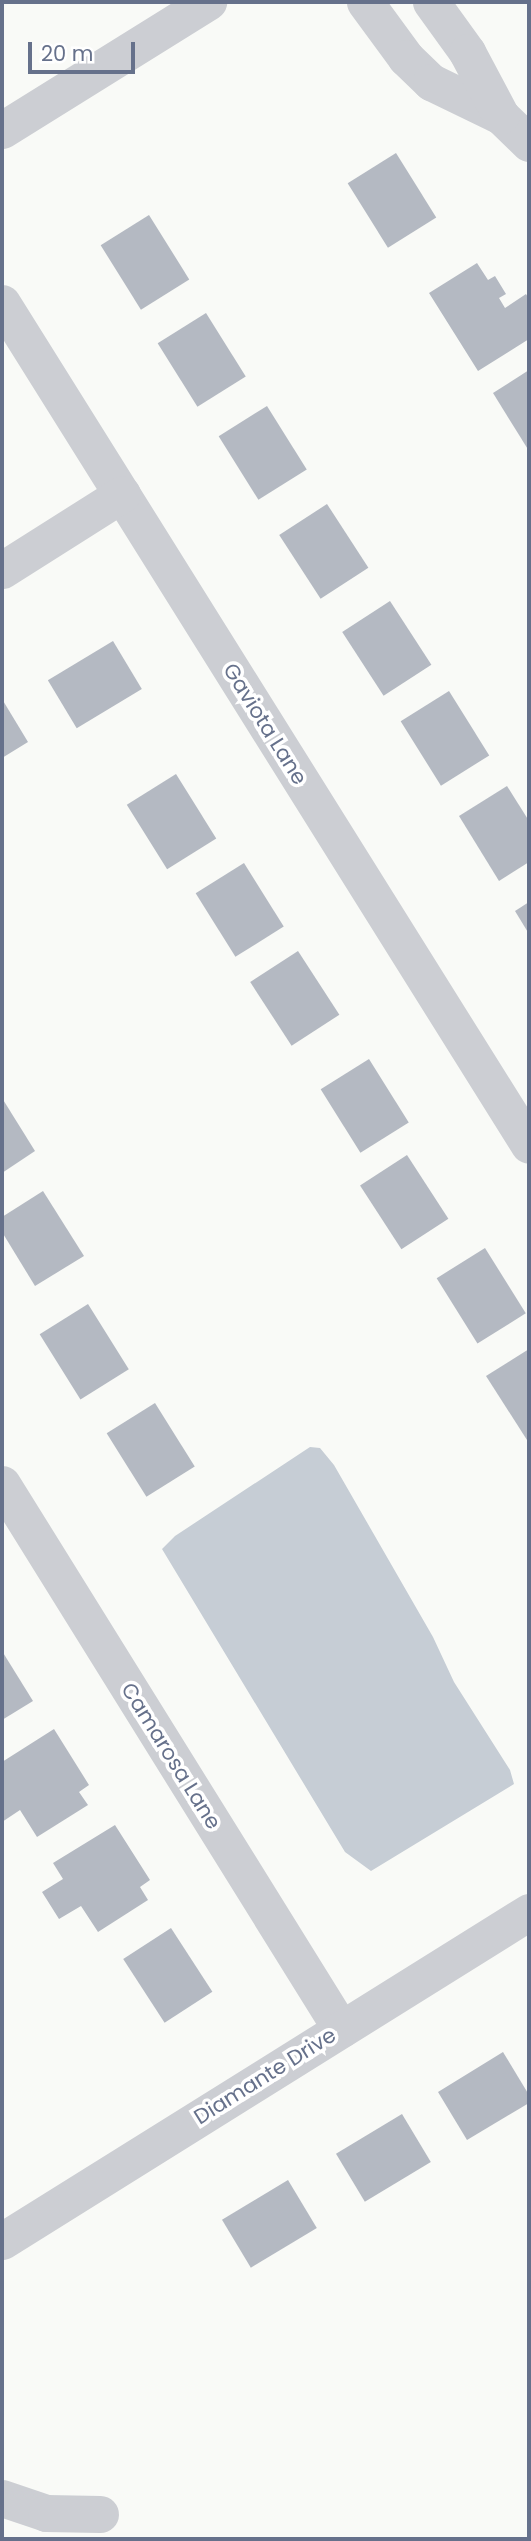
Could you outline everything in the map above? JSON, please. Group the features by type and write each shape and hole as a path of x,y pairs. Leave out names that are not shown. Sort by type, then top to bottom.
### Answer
{"street":[{"path":"2,130 208,2"},
{"path":"365,2 406,58 431,82 501,116 529,143"},
{"path":"431,2 467,52 501,116"},
{"name":"Gaviota Lane","path":"2,303 529,1146"},
{"path":"2,570 122,494"},
{"name":"Camarosa Lane","path":"2,1484 341,2029"},
{"name":"Diamante Drive","path":"2,2241 529,1912"},
{"path":"2,2498 46,2513 100,2514"}],"shaded area":[{"path":"310,1447 320,1448 334,1465 433,1637 454,1682 510,1770 514,1784 371,1871 345,1852 162,1549 175,1536"}],"building":[{"path":"396,153 436,217 388,248 348,183"},
{"path":"149,215 189,279 141,310 101,245"},
{"path":"477,263 488,280 495,276 506,294 499,298 505,308 526,294 529,299 529,339 478,371 429,293"},
{"path":"206,313 246,377 197,407 158,343"},
{"path":"529,370 529,451 493,393"},
{"path":"267,406 307,470 258,500 219,436"},
{"path":"327,504 368,568 321,599 279,535"},
{"path":"390,601 431,665 384,696 342,632"},
{"path":"113,641 142,689 77,728 48,680"},
{"path":"449,691 489,755 441,786 401,721"},
{"path":"2,699 28,742 2,758"},
{"path":"176,774 216,838 167,869 127,805"},
{"path":"507,786 529,821 529,862 499,881 459,816"},
{"path":"244,863 284,927 235,957 196,893"},
{"path":"529,902 529,934 515,911"},
{"path":"298,951 339,1015 292,1046 250,982"},
{"path":"369,1059 409,1123 360,1153 321,1089"},
{"path":"2,1098 35,1151 2,1173"},
{"path":"407,1155 448,1219 401,1249 360,1185"},
{"path":"43,1191 84,1256 35,1286 2,1232 2,1217"},
{"path":"485,1248 526,1313 477,1344 437,1278"},
{"path":"88,1304 129,1369 80,1400 40,1334"},
{"path":"529,1349 529,1439 527,1440 486,1376"},
{"path":"155,1403 195,1467 146,1497 107,1433"},
{"path":"2,1651 33,1701 2,1720"},
{"path":"54,1729 89,1785 79,1792 88,1805 37,1837 20,1810 2,1822 2,1762"},
{"path":"115,1825 150,1880 140,1887 148,1900 98,1932 81,1906 59,1919 42,1892 63,1879 53,1863"},
{"path":"171,1928 212,1992 165,2023 123,1959"},
{"path":"503,2052 529,2095 529,2103 467,2140 438,2092"},
{"path":"402,2114 431,2162 365,2202 336,2154"},
{"path":"288,2180 317,2228 251,2268 222,2220"}]}
